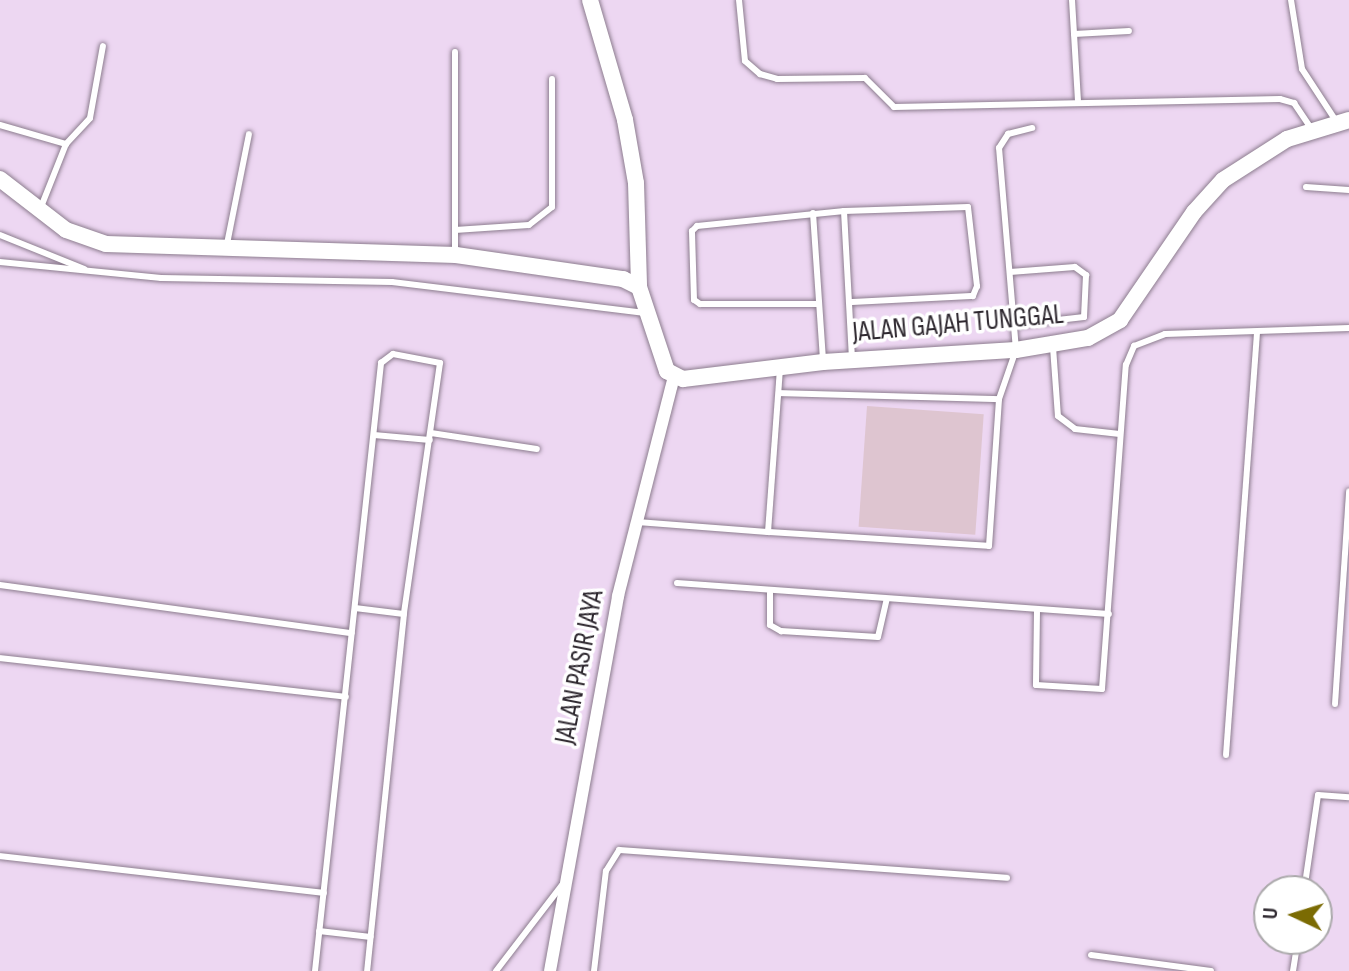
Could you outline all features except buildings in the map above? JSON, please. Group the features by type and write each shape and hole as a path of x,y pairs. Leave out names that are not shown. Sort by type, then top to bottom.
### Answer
{"street":[{"path":"590,0 625,120 636,183 639,287 661,357 674,377"},
{"name":"JALAN GAJAH TUNGGAL","path":"674,377 701,379 823,362 1016,350 1088,338 1120,320 1194,212 1223,180 1263,151 1312,130 1343,121"},
{"path":"0,179 39,210 89,241 225,252 456,255 623,279 639,287"},
{"name":"JALAN PASIR JAYA","path":"550,971 563,884 618,596 674,377"}],"lane":[{"path":"739,0 745,61 760,74 777,79 865,78 886,103 903,107 1078,100 1288,100 1312,130"},
{"path":"1072,0 1078,100"},
{"path":"1291,0 1302,69 1343,121"},
{"path":"1074,34 1129,31"},
{"path":"39,210 66,144 90,118 103,46"},
{"path":"455,52 456,255"},
{"path":"455,230 529,225 552,207 552,79"},
{"path":"0,125 66,144"},
{"path":"637,522 989,546 999,399 1016,350 999,148 1008,134 1032,128"},
{"path":"225,252 249,134"},
{"path":"1306,187 1349,190"},
{"path":"819,304 700,304 694,300 689,242 697,226 813,213 966,204 977,286 973,296 850,302"},
{"path":"844,211 852,360"},
{"path":"813,213 823,362"},
{"path":"0,235 91,271"},
{"path":"0,262 244,281 392,282 648,313"},
{"path":"1010,272 1075,267 1086,275 1084,317 1014,325"},
{"path":"1037,611 1036,685 1100,690 1109,614 1127,362 1137,344 1165,334 1349,328"},
{"path":"1226,755 1257,332"},
{"path":"1053,343 1058,416 1075,429 1120,434"},
{"path":"315,971 381,363 393,354 440,363 404,614 367,971"},
{"path":"768,532 781,367"},
{"path":"779,393 999,399"},
{"path":"374,435 430,436 537,449"},
{"path":"1335,704 1349,491"},
{"path":"677,583 770,593 1109,614"},
{"path":"0,585 352,633"},
{"path":"770,593 770,625 781,631 878,637 886,601"},
{"path":"355,608 404,614"},
{"path":"0,658 346,697"},
{"path":"1306,875 1318,795 1349,797"},
{"path":"594,971 606,871 619,850 1007,878"},
{"path":"0,856 324,893"},
{"path":"496,971 563,884"},
{"path":"319,931 371,937"},
{"path":"1091,955 1211,971"}],"shaded area":[{"path":"0,0 1349,0 1349,971 0,971"}]}
